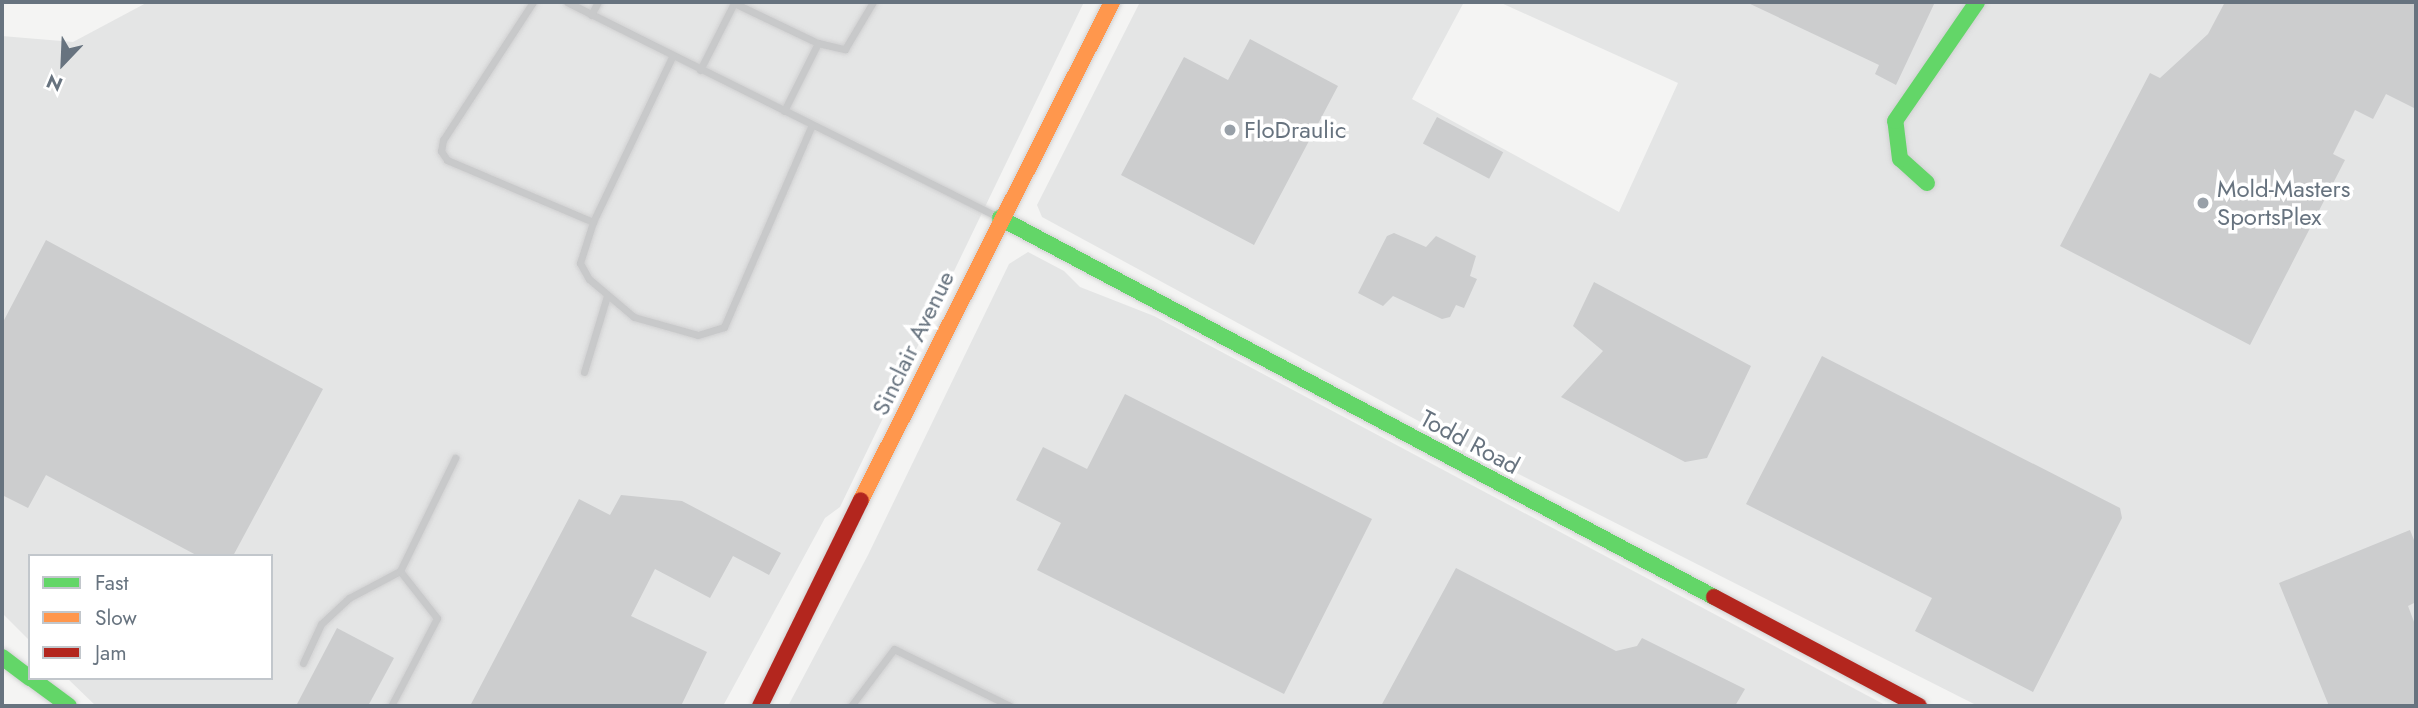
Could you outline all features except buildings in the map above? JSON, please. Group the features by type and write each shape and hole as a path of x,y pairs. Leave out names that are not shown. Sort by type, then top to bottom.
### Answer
{"street":[{"name":"Sinclair Avenue","path":"760,706 1000,218 1112,2"},
{"path":"1927,183 1900,159 1895,121 1977,2"},
{"name":"Todd Road","path":"1000,218 1919,706"},
{"path":"2,657 28,676"},
{"path":"33,680 69,706"}],"lane":[{"path":"533,2 443,140 441,151 447,160 593,222"},
{"path":"567,2 672,57 1000,218"},
{"path":"591,15 598,2"},
{"path":"700,70 734,3 818,43 845,50 873,2"},
{"path":"784,111 818,43"},
{"path":"672,57 593,222 580,263 589,279 634,317 672,331 698,335 724,327 812,125"},
{"path":"584,372 607,296"},
{"path":"303,663 321,624 349,598 400,571 455,458"},
{"path":"391,706 437,618 400,571"},
{"path":"851,706 894,649 1010,706"}],"shaded area":[{"path":"148,2 1084,2 840,507 825,518 723,706 96,706 69,680 273,680 273,554 28,554 28,639 2,613 2,36 73,42"},
{"path":"1140,2 1464,2 1412,99 1619,212 1678,83 1499,2 2416,2 2416,706 1978,706 1485,457 1042,217 1037,205"},
{"path":"1028,252 1064,271 1080,287 1154,316 1887,706 788,706 868,555 1009,264"}],"traffic: fast":[{"path":"1927,183 1900,159 1895,121 1977,2"},
{"path":"1000,218 1714,597"},
{"path":"2,657 28,676"},
{"path":"34,680 69,706"}],"traffic: slow":[{"path":"861,500 1112,2"}],"traffic: jam":[{"path":"760,706 861,500"},
{"path":"1714,597 1919,706"}],"place":[{"name":"FloDraulic","path":"1230,130"},
{"name":"Mold-Masters SportsPlex","path":"2203,203"}]}
